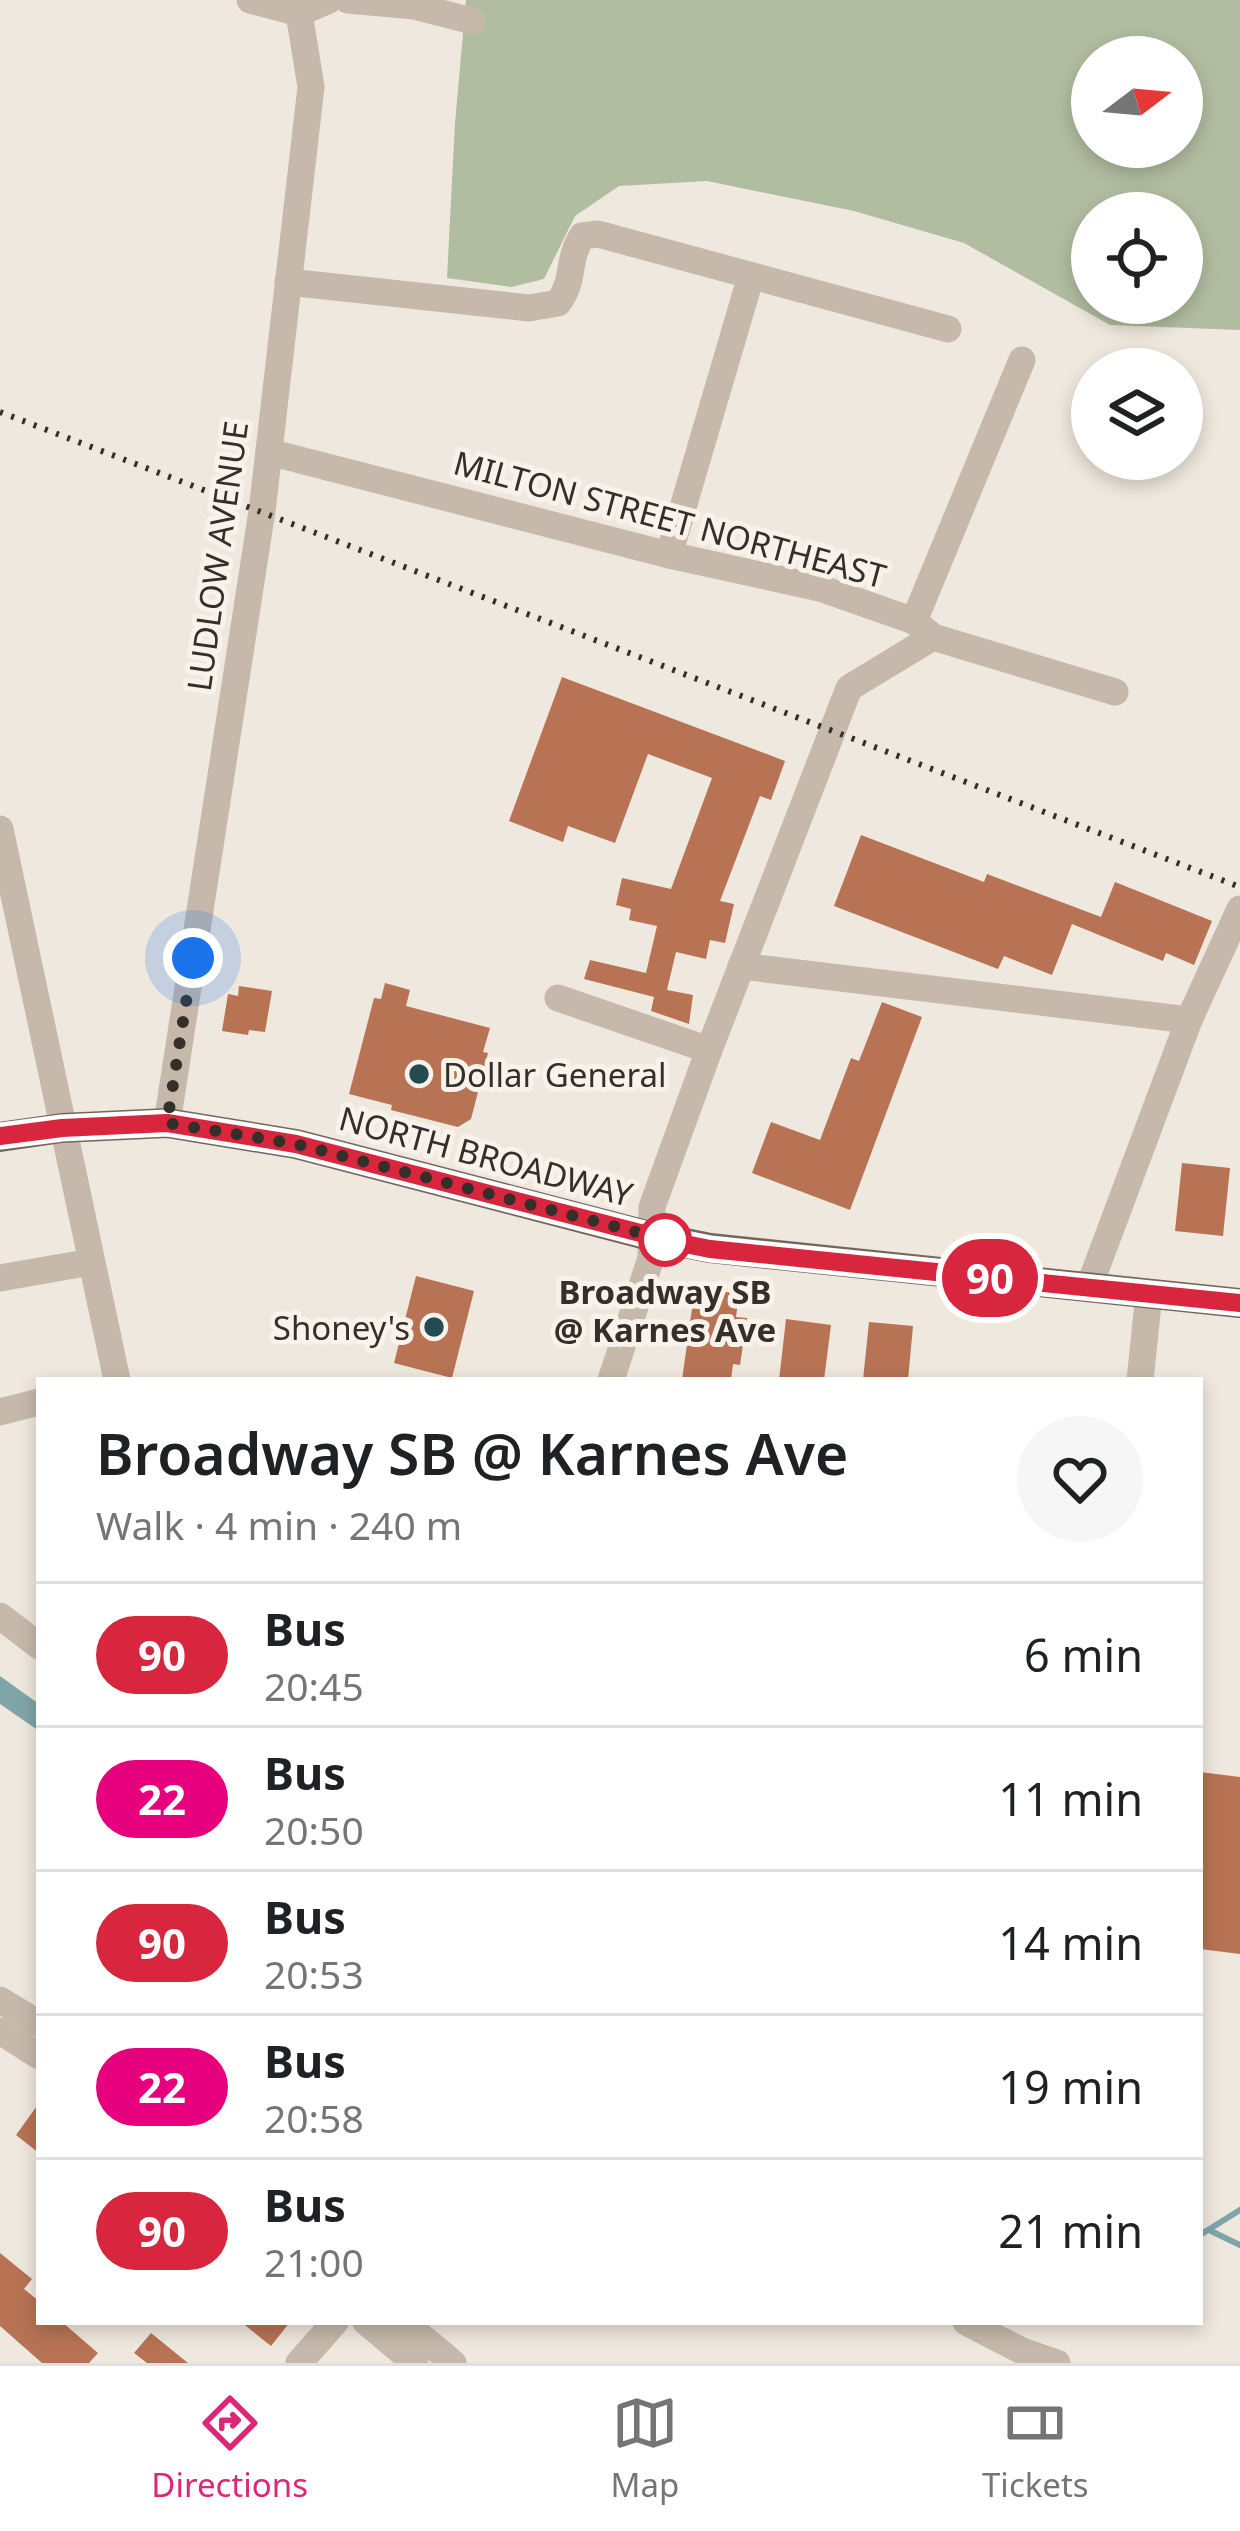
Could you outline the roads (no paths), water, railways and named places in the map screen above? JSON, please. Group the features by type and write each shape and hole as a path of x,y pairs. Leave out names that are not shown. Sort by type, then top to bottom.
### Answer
{"main road":[{"name":"NORTH BROADWAY","path":"0,1137 62,1128 167,1123 296,1144 710,1249 1240,1303"}],"street":[{"path":"250,0 294,7 328,0"},
{"path":"348,0 414,6 472,21"},
{"name":"LUDLOW AVENUE","path":"167,1123 262,511 311,86 294,7"},
{"path":"288,282 529,308 558,303 569,289 572,252 582,236 598,234 948,329"},
{"path":"669,555 751,276"},
{"path":"612,1377 651,1258 652,1207 849,688 924,629 1022,360"},
{"name":"MILTON STREET NORTHEAST","path":"269,452 669,555 820,588 924,629 1115,692"},
{"path":"0,829 116,1377"},
{"path":"1089,1287 1189,1020 1240,909"},
{"path":"741,966 1189,1020"},
{"path":"558,998 709,1050"},
{"path":"0,1278 92,1262"},
{"path":"1140,1377 1148,1294"},
{"path":"0,1412 36,1403"},
{"path":"0,1616 36,1644"},
{"path":"0,2000 36,2022"},
{"path":"0,2031 36,2054"},
{"path":"299,2363 332,2325"},
{"path":"370,2325 415,2363"},
{"path":"408,2325 453,2363"},
{"path":"970,2325 1018,2357 1057,2363"}],"water":[{"path":"0,1676 36,1702 36,1729 0,1704"}],"waterway":[{"path":"1203,2233 1240,2210"},
{"path":"1211,2231 1240,2245"}],"railway":[{"path":"0,412 1240,887"}],"place":[{"name":"Dollar General","path":"419,1074"},
{"name":"Broadway SB @ Karnes Ave","path":"665,1240"},
{"name":"Shoney's","path":"434,1327"}]}
